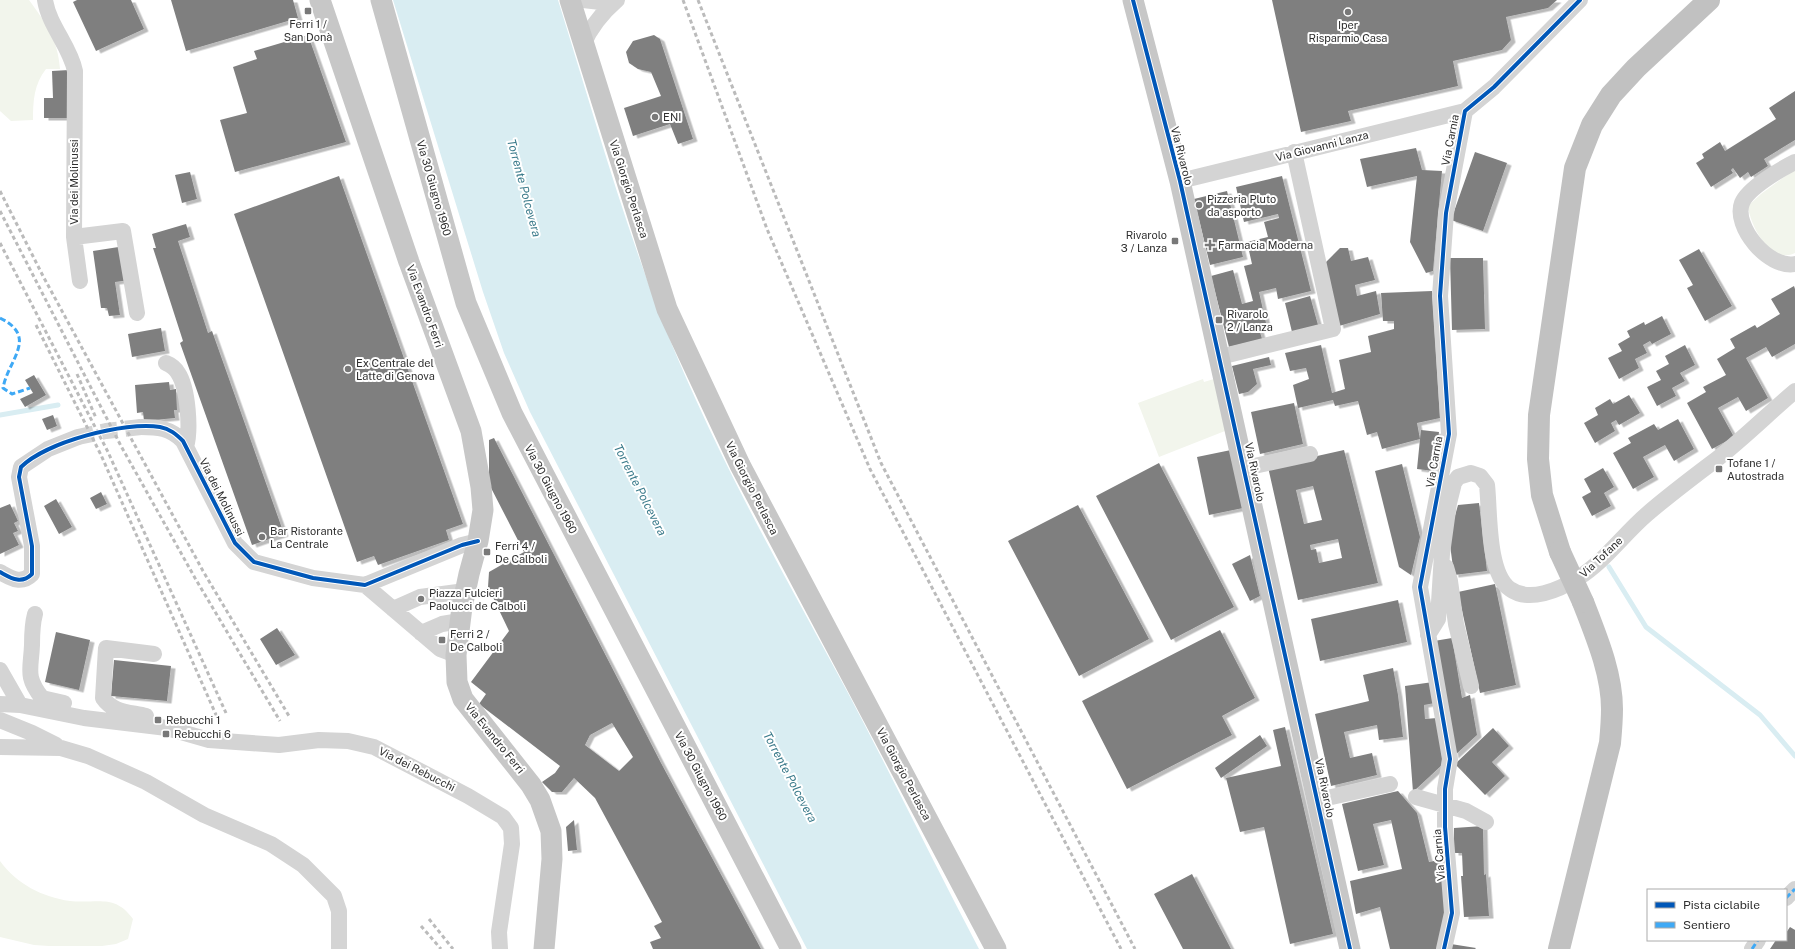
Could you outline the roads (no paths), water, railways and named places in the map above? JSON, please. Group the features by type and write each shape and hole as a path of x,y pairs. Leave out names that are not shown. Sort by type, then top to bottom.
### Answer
{"highway":[{"path":"1559,949 1610,736 1612,708 1606,669 1596,635 1583,602 1560,552 1542,495 1538,459 1539,415 1575,168 1592,125 1611,94 1636,68 1709,0"}],"main road":[{"name":"Via Evandro Ferri","path":"320,0 409,262 471,431 481,487 483,510 478,541 465,591 460,622 456,655 457,682 464,699 531,785 540,800 551,831 552,859 544,949"},
{"name":"Via 30 Giugno 1960","path":"381,0 466,303 512,413 791,949"},
{"name":"Via Giorgio Perlasca","path":"570,0 667,309 740,465 996,949"},
{"name":"Via Rivarolo","path":"1133,0 1180,181 1245,468 1350,949"}],"street":[{"name":"Via dei Molinussi","path":"45,0 50,15 73,62 75,71 74,237 123,231 137,313"},
{"path":"583,0 601,2 609,0"},
{"path":"583,45 594,23 603,12 617,0"},
{"name":"Via Carnia","path":"1444,949 1452,913 1445,806 1445,789 1450,759 1420,587 1449,434 1440,296 1446,213 1465,111 1494,87 1580,0"},
{"name":"Via Giovanni Lanza","path":"1180,181 1465,111"},
{"path":"1220,357 1333,329 1294,152"},
{"path":"1795,162 1754,189 1742,203 1742,208 1745,226 1756,247 1774,261 1785,265 1795,264"},
{"path":"74,237 80,282"},
{"path":"166,363 177,370 181,379 190,436 186,447"},
{"name":"Via Tofane","path":"1428,635 1438,618 1442,554 1454,483 1462,474 1476,473 1487,485 1494,557 1499,576 1508,588 1521,594 1536,595 1553,590 1578,578 1592,567 1660,503 1717,459 1795,391"},
{"name":"Via dei Molinussi","path":"141,427 160,428 171,431 183,441 235,543 254,562 313,578 365,585"},
{"path":"0,572 17,580 24,580 32,574 32,546 19,477 21,467 48,449 78,437"},
{"path":"1245,468 1310,454"},
{"path":"456,655 440,649 420,634 365,585 478,541"},
{"name":"Via Tofane","path":"1442,554 1450,581 1456,624 1471,686"},
{"path":"393,609 420,597 465,591"},
{"path":"35,614 32,626 32,646 29,671 34,689 42,698 84,707 84,718"},
{"path":"420,634 442,624 460,622"},
{"name":"Via dei Rebucchi","path":"154,654 106,648 103,698 108,705 116,710 167,722 167,728"},
{"path":"0,670 20,705"},
{"name":"Via dei Rebucchi","path":"0,704 20,705 84,718 167,728 209,740 279,746 319,740 348,741 374,747 495,811 508,822 512,834 499,932 500,949"},
{"path":"0,720 32,733 61,748 88,756 113,766 204,816 271,844 303,865 334,896 339,911 338,949"},
{"path":"0,747 61,748"},
{"path":"1318,800 1390,784"},
{"path":"1416,797 1466,812 1486,822"},
{"path":"1787,897 1795,889"}],"water":[{"name":"Torrente Polcevera","path":"393,0 558,0 637,253 675,352 696,400 750,511 865,725 979,949 807,949 530,412 504,353 483,292"}],"waterway":[{"path":"0,415 58,405"},
{"path":"1609,567 1646,627 1760,715 1795,756"}],"tunnel":[{"path":"78,437 106,431 141,427"}],"railway":[{"path":"683,0 767,229 870,469 1121,949"},
{"path":"698,0 881,463 1135,949"},
{"path":"0,191 43,276 203,571 289,716"},
{"path":"0,211 121,446 195,578 280,721"},
{"path":"0,243 108,452 226,713"},
{"path":"36,325 101,455 217,717"},
{"path":"77,374 96,418"},
{"path":"429,919 453,949"},
{"path":"421,926 441,949"}],"place":[{"name":"Ferri 1 / San Donà","path":"308,11"},
{"name":"Iper Risparmio Casa","path":"1348,12"},
{"name":"ENI","path":"655,117"},
{"name":"Pizzeria Pluto da asporto","path":"1199,205"},
{"name":"Rivarolo 3 / Lanza","path":"1175,241"},
{"name":"Farmacia Moderna","path":"1210,245"},
{"name":"Rivarolo 2 / Lanza","path":"1219,320"},
{"name":"Ex Centrale del Latte di Genova","path":"348,369"},
{"name":"Tofane 1 / Autostrada","path":"1719,469"},
{"name":"Bar Ristorante La Centrale","path":"262,537"},
{"name":"Ferri 4 / De Calboli","path":"487,552"},
{"name":"Piazza Fulcieri Paolucci de Calboli","path":"421,599"},
{"name":"Ferri 2 / De Calboli","path":"442,640"},
{"name":"Rebucchi 1","path":"158,720"},
{"name":"Rebucchi 6","path":"166,734"}]}
